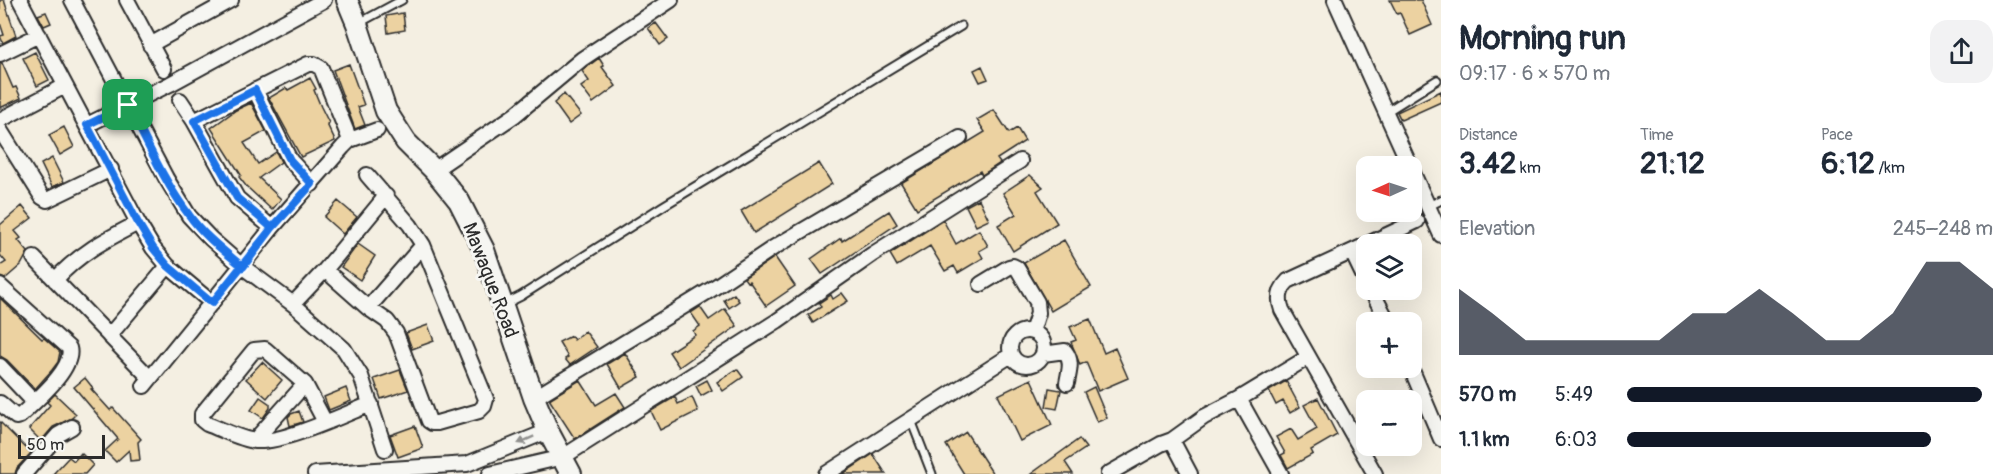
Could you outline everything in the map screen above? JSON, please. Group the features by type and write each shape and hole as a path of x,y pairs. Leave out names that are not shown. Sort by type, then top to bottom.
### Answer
{"main road":[{"name":"Mawaque Road","path":"347,0 386,111 406,142 434,170 459,201 484,250 534,398 548,431 567,466"}],"street":[{"path":"20,0 153,248 168,266 212,303"},
{"path":"72,0 166,178 189,216 243,267 293,304 344,349 362,376 385,449"},
{"path":"127,0 164,69"},
{"path":"150,45 231,0"},
{"path":"434,170 515,115 582,59 670,0"},
{"path":"1335,0 1405,156"},
{"path":"87,125 322,1"},
{"path":"0,54 39,35"},
{"path":"194,121 308,64 314,64 321,68 350,140"},
{"path":"0,120 65,86"},
{"path":"255,90 290,160 312,184"},
{"path":"180,100 237,198 272,228"},
{"path":"0,130 42,197 47,200 111,169"},
{"path":"34,258 109,336 147,382 243,267 272,228 350,140 377,130"},
{"path":"534,398 712,289 773,248 960,138"},
{"path":"490,474 567,466 883,248 1020,161"},
{"path":"326,270 368,308 387,321 396,333 429,421 437,423 479,411 484,406 486,399 423,245 410,225 367,175"},
{"path":"1422,195 1441,235"},
{"path":"293,304 326,270 386,196"},
{"path":"1391,234 1417,222"},
{"path":"55,280 72,262 138,223"},
{"path":"368,308 423,245"},
{"path":"1356,250 1288,281 1282,287 1279,302 1308,358 1375,474"},
{"path":"1352,252 1356,260"},
{"path":"109,336 168,266"},
{"path":"981,284 1009,267 1017,268 1037,303 1038,314 1032,332"},
{"path":"0,286 69,348 70,359 60,376 20,417 16,417 0,403"},
{"path":"1025,331 1032,332 1037,334 1043,343 1043,354 1030,364 1019,363 1011,355 1010,347 1018,334 1025,331"},
{"path":"325,422 305,384 265,349 254,350 202,414 202,420 207,424 254,441 273,440 325,422 371,404"},
{"path":"1043,354 1065,351 1070,356 1067,383"},
{"path":"826,474 1011,355"},
{"path":"1108,474 1172,440 1204,417 1308,358"},
{"path":"0,366 34,402"},
{"path":"1415,378 1441,440"},
{"path":"254,441 305,384"},
{"path":"1239,399 1281,474"},
{"path":"24,474 58,435 72,427"},
{"path":"315,474 467,464 548,431"},
{"path":"1172,440 1190,474"}],"lane":[{"path":"357,24 402,0"},
{"path":"502,305 521,296 663,206 961,26"},
{"path":"1386,112 1437,80"},
{"path":"1427,207 1441,200"},
{"path":"911,420 932,474"}],"building":[{"path":"0,0 4,0 16,36 3,43 0,36 4,35 0,23"},
{"path":"1390,0 1421,0 1432,25 1410,35 1400,13 1397,14"},
{"path":"46,12 51,23 44,26 38,15"},
{"path":"403,13 405,30 388,33 386,16"},
{"path":"656,23 668,39 660,45 648,28"},
{"path":"35,52 49,80 37,86 23,58"},
{"path":"599,58 604,66 602,67 616,86 593,103 581,87 589,81 582,71"},
{"path":"0,63 21,98 0,108"},
{"path":"349,64 364,105 358,107 365,125 355,129 333,70"},
{"path":"982,66 988,79 980,82 974,70"},
{"path":"310,78 335,141 301,157 269,98"},
{"path":"1441,91 1441,102 1401,120 1397,112"},
{"path":"564,94 581,115 569,124 554,103"},
{"path":"251,103 266,131 244,143 258,164 276,152 281,162 259,178 281,199 272,210 239,177 241,175 211,128 236,110"},
{"path":"994,110 1009,133 1017,128 1025,141 997,159 1000,163 982,175 980,171 917,209 901,183 985,132 977,120"},
{"path":"64,127 74,147 60,155 49,135"},
{"path":"52,158 64,182 52,187 41,164"},
{"path":"819,163 832,184 754,233 741,211"},
{"path":"1030,175 1043,187 1037,191 1057,223 1013,251 998,225 1016,214 1003,193"},
{"path":"979,199 989,220 976,226 966,206"},
{"path":"338,201 357,217 343,234 324,217"},
{"path":"22,206 32,218 15,231 21,238 18,240 28,252 21,265 5,279 0,277 0,266 6,262 0,255 0,225"},
{"path":"889,211 897,224 822,274 811,259 841,238 842,241"},
{"path":"943,220 956,244 979,230 988,246 979,251 983,258 958,273 954,266 945,271 930,246 897,266 890,254"},
{"path":"1064,240 1091,287 1051,311 1024,263"},
{"path":"358,244 375,256 360,280 341,267"},
{"path":"775,257 795,286 766,306 749,281 747,282 744,278"},
{"path":"842,293 848,301 813,323 808,315 821,307 819,303 831,295 833,299"},
{"path":"734,294 739,301 729,308 724,300"},
{"path":"0,298 42,339 44,338 60,352 58,362 35,389 7,360 0,356"},
{"path":"700,307 709,320 725,309 737,326 679,367 669,352 695,335 693,331 700,326 691,313"},
{"path":"1090,319 1104,353 1115,348 1128,378 1098,391 1086,362 1080,365 1071,342 1076,340 1070,327"},
{"path":"428,325 434,341 412,349 406,333"},
{"path":"585,331 597,347 570,365 565,359 568,357 559,342 571,336 574,340"},
{"path":"625,353 640,377 621,388 607,364"},
{"path":"262,362 282,380 267,398 246,379"},
{"path":"737,369 743,377 723,391 717,382"},
{"path":"400,370 408,390 381,399 374,379"},
{"path":"85,378 93,388 91,389 110,410 113,408 141,439 138,442 140,460 130,461 129,450 116,462 105,451 118,439 74,387"},
{"path":"1031,379 1052,425 1020,441 998,395"},
{"path":"580,380 596,405 616,393 625,407 575,439 549,399"},
{"path":"707,380 712,390 701,396 696,386"},
{"path":"1286,381 1300,407 1290,413 1283,401 1276,405 1269,391"},
{"path":"1094,387 1107,418 1097,422 1084,392"},
{"path":"346,388 351,401 329,410 324,397"},
{"path":"1049,388 1061,390 1057,409 1046,407"},
{"path":"55,394 76,414 53,427 41,441 29,429 50,405 47,402"},
{"path":"260,397 270,404 263,418 251,410"},
{"path":"675,397 678,404 692,397 698,411 660,430 651,411"},
{"path":"1318,398 1337,435 1311,450 1313,454 1288,468 1281,455 1285,453 1276,437 1291,429 1298,440 1317,429 1304,405"},
{"path":"299,411 303,422 290,426 288,417"},
{"path":"0,422 31,453 17,468 15,474 0,474"},
{"path":"415,426 423,448 398,457 390,435"},
{"path":"966,432 993,474 964,474 946,445"},
{"path":"1079,439 1086,448 1065,462 1073,474 1031,474"},
{"path":"81,453 93,465 85,474 53,474 69,457 74,461"},
{"path":"873,454 886,474 843,474"}],"route":[{"path":"128,105 87,125 153,248 168,266 212,303 243,267 272,228 237,198 194,121 255,90 290,160 312,184 272,228 243,267 189,216 166,178 128,105"}]}
